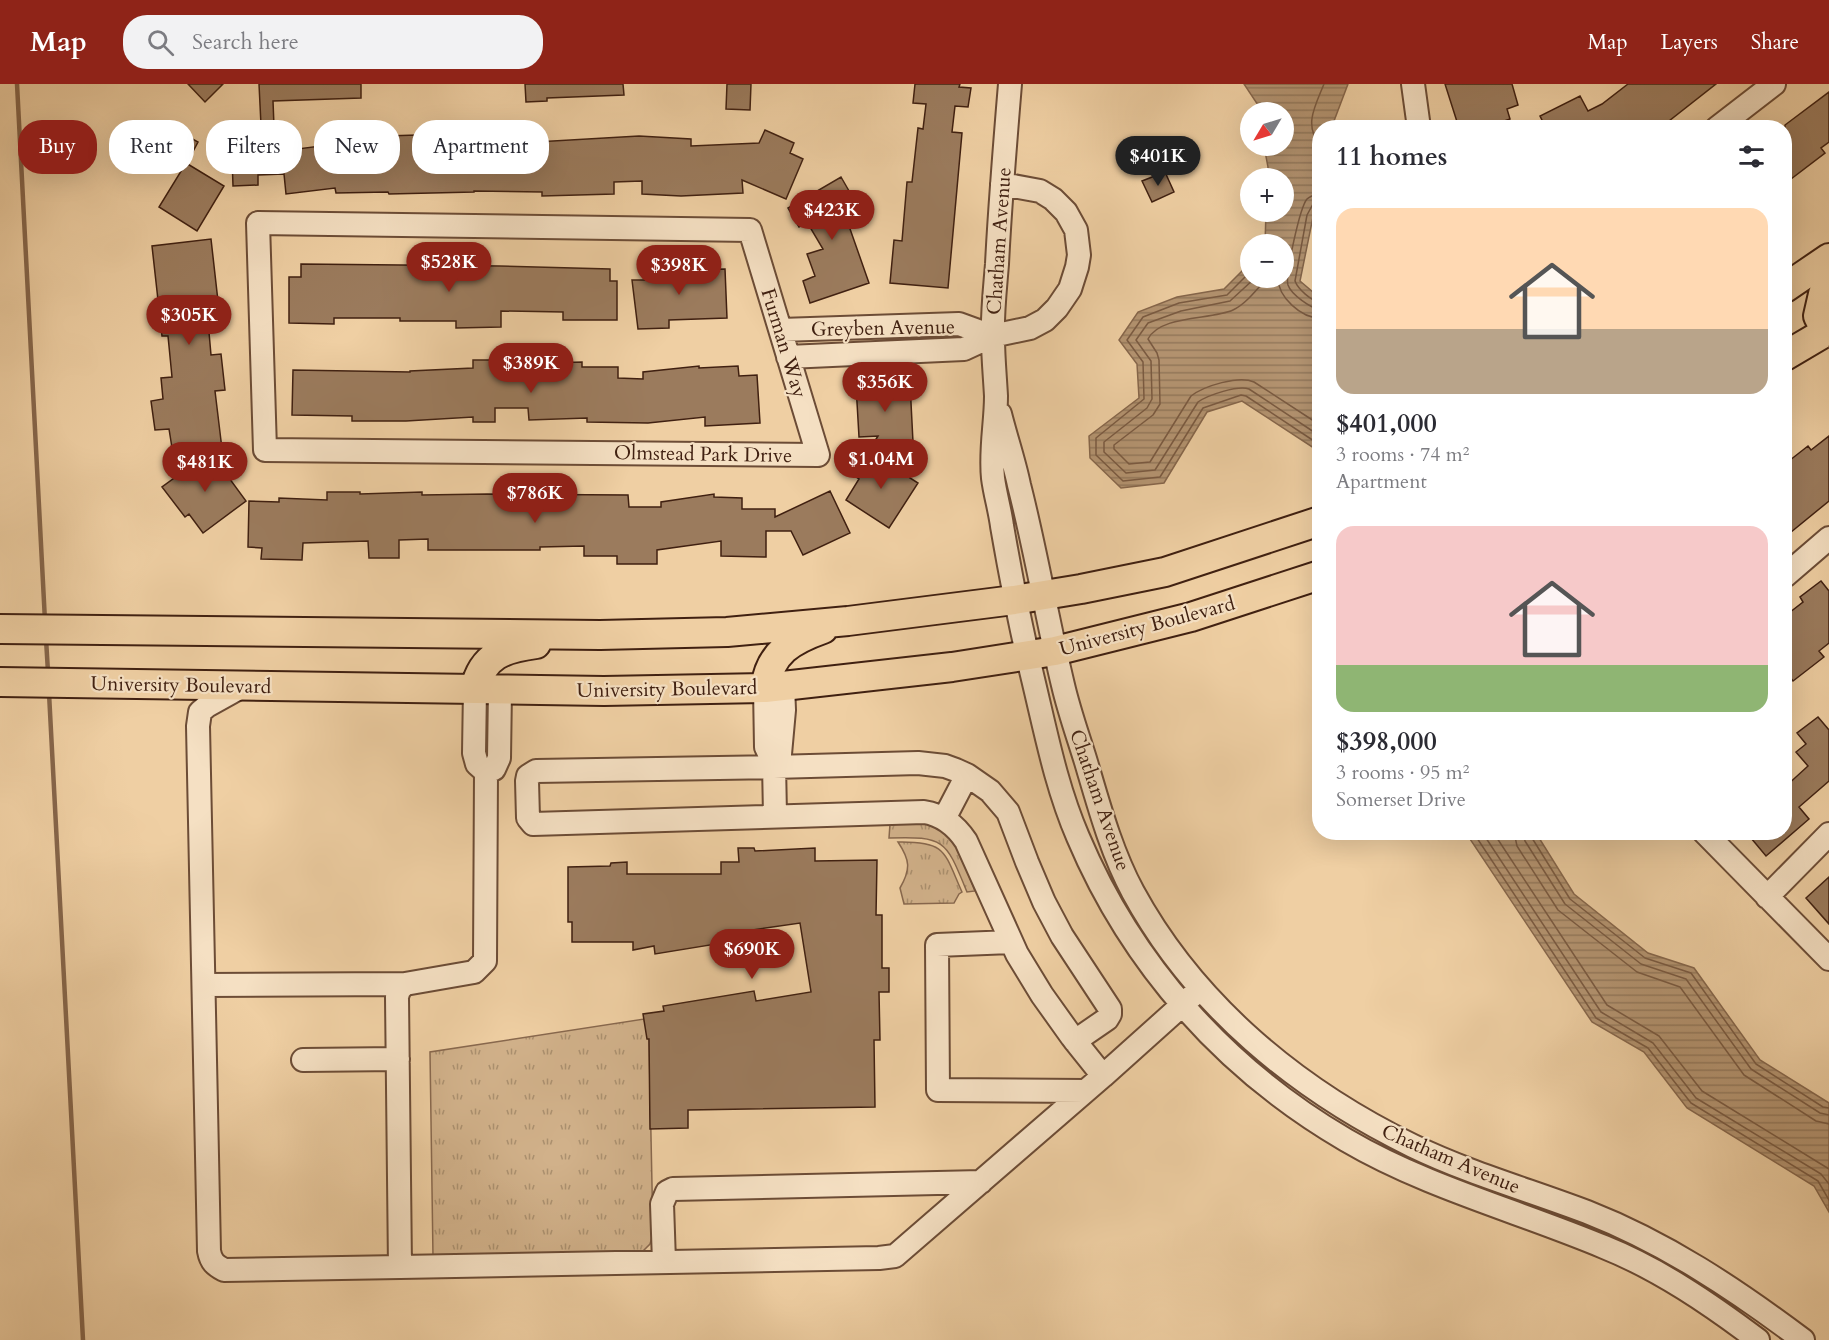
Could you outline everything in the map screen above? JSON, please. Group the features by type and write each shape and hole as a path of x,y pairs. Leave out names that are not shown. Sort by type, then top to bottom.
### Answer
{"main road":[{"path":"1792,283 1829,258"},
{"path":"1792,352 1828,332 1818,316 1822,294 1829,282"},
{"path":"0,629 600,635 727,632 848,621 1044,595 1165,572 1312,523"},
{"name":"University Boulevard","path":"0,682 604,691 774,687 952,667 1055,651 1191,617 1312,578"},
{"path":"774,687 767,674 771,664 784,649 804,637 848,621"},
{"path":"488,690 477,676 491,659 509,648 600,635"}],"street":[{"name":"Chatham Avenue","path":"1010,84 992,336 996,398 992,445 993,478 1014,600 1054,771 1077,836 1103,891 1120,920 1150,965 1210,1037 1275,1092 1347,1141 1417,1176 1605,1247 1644,1265 1717,1310 1758,1340"},
{"path":"1413,84 1418,120"},
{"path":"1727,120 1774,84"},
{"path":"992,336 1030,328 1046,320 1057,309 1070,289 1079,255 1076,230 1066,212 1053,199 1033,189 1002,184"},
{"name":"Furman Way","path":"265,450 258,223 750,231 818,455"},
{"name":"Greyben Avenue","path":"780,330 959,324 992,336"},
{"name":"Greyben Avenue","path":"788,357 964,349 992,336"},
{"name":"Chatham Avenue","path":"996,398 1019,485 1070,711 1116,854 1134,893 1155,927 1174,957 1200,989 1266,1054 1321,1094 1355,1115 1416,1148 1525,1191 1589,1213 1659,1245 1724,1283 1803,1340"},
{"name":"Olmstead Park Drive","path":"265,450 818,455"},
{"path":"1792,570 1829,538"},
{"path":"243,686 200,712 198,726 209,1251 211,1260 224,1270 895,1256 1200,989"},
{"path":"774,687 766,747 774,765 775,815"},
{"path":"204,984 405,984 474,972 485,961 486,772 477,764 474,753 488,690"},
{"path":"1075,1041 1107,1018 1110,1009 1048,910 1008,812 990,791 967,775 945,766 918,763 536,771 528,776 528,818 533,824 775,815 934,813 960,832 966,841 1011,942 1042,995 1075,1041 1103,1076"},
{"path":"944,819 967,775"},
{"path":"1767,897 1829,834"},
{"path":"1712,840 1829,960"},
{"path":"1011,942 937,945 938,1090 1085,1091"},
{"path":"400,1267 397,997 399,990 405,984"},
{"path":"303,1059 398,1059"},
{"path":"663,1262 662,1204 667,1192 673,1189 981,1182"}],"green space":[{"path":"927,823 955,841 975,891 967,892 954,862 942,845 922,838 889,838 890,824"},
{"path":"898,842 926,844 942,852 962,892 954,903 904,904 900,888 908,865"},
{"path":"644,1019 649,1039 653,1234 650,1244 643,1251 433,1257 430,1052"}],"water":[{"path":"1244,84 1348,84 1334,120 1312,120 1312,222 1300,281 1312,291 1312,447 1242,401 1207,412 1164,483 1121,488 1090,458 1089,436 1139,398 1137,364 1119,340 1138,312 1177,297 1224,289 1240,273 1240,288 1294,288 1294,234 1265,234 1266,222 1294,222 1294,168 1268,167 1266,156 1294,156 1294,102 1256,102"},
{"path":"1471,840 1540,840 1574,894 1648,953 1694,968 1760,1060 1829,1103 1829,1212 1814,1186 1687,1108 1644,1052 1592,1022"}],"building":[{"path":"188,84 223,84 205,102"},
{"path":"259,84 361,84 361,98 273,101 274,120 261,120"},
{"path":"525,84 623,84 624,95 547,98 547,101 526,102"},
{"path":"727,84 751,84 750,110 726,109"},
{"path":"915,84 960,84 959,87 971,88 968,107 955,106 952,132 962,133 948,288 890,283 894,240 902,241 907,182 912,182 918,128 923,129 926,104 913,103"},
{"path":"1445,84 1512,84 1518,105 1507,109 1510,119 1456,120"},
{"path":"1628,84 1716,84 1670,120 1542,120 1540,116 1580,96 1588,111 1602,104"},
{"path":"1829,92 1829,142 1821,148 1825,153 1792,178 1792,120"},
{"path":"765,130 794,143 790,153 803,159 786,199 742,180 743,193 681,196 642,194 642,181 614,182 614,194 542,196 542,192 474,191 336,193 335,188 286,194 284,174 302,174 302,148 314,147 314,174 400,174 400,136 412,135 412,174 549,174 549,141 639,136 691,139 691,146 759,143"},
{"path":"194,168 224,186 197,231 159,207 179,174 194,174"},
{"path":"1165,172 1174,192 1152,202 1142,181"},
{"path":"233,174 284,174 258,175 258,185 233,186"},
{"path":"841,177 864,217 849,226 869,283 810,303 803,281 815,276 807,254 823,249 807,222 799,227 788,208"},
{"path":"211,239 220,319 208,321 211,355 221,354 225,390 215,391 222,449 173,454 169,429 155,430 151,401 163,399 161,378 172,377 168,336 162,336 152,246"},
{"path":"301,264 610,269 610,281 617,281 617,320 563,320 563,312 501,311 501,327 456,328 456,321 400,321 400,318 334,318 334,324 289,323 289,277 301,277"},
{"path":"667,268 667,270 725,269 727,318 669,320 669,328 638,329 632,280 645,280 644,269"},
{"path":"473,360 520,360 520,364 582,362 582,367 618,367 618,378 643,379 643,372 699,366 699,368 738,366 739,376 757,375 760,423 705,426 705,417 648,423 587,422 587,418 529,420 528,408 495,408 495,422 473,422 473,417 352,421 352,416 292,415 293,370 410,372 473,368"},
{"path":"910,383 913,442 873,444 878,436 859,437 856,385"},
{"path":"1829,436 1829,501 1792,531 1792,459 1808,446 1811,450"},
{"path":"868,451 918,483 889,528 846,500 859,479 853,475"},
{"path":"210,452 246,501 203,533 189,514 185,517 162,487"},
{"path":"830,491 850,533 803,555 791,531 766,531 766,557 721,556 721,541 657,550 657,564 617,564 617,556 584,556 584,546 540,547 540,550 428,550 428,539 399,540 399,558 369,558 368,541 303,543 302,560 261,559 262,548 248,547 249,501 279,502 279,498 327,500 327,492 360,492 360,494 422,492 422,495 628,495 629,507 661,507 661,502 714,494 714,497 742,498 742,509 775,509 775,517"},
{"path":"1821,581 1829,591 1829,643 1819,651 1824,657 1793,681 1792,611 1803,602 1800,597"},
{"path":"1818,717 1829,730 1829,781 1799,807 1809,819 1792,834 1792,781 1808,766 1796,752 1806,744 1797,733"},
{"path":"1753,840 1785,840 1766,856"},
{"path":"738,848 754,848 755,851 815,848 815,861 877,860 876,915 882,915 882,968 889,968 889,992 879,992 880,1040 874,1040 875,1107 688,1110 688,1128 650,1129 649,1039 647,1039 643,1014 664,1011 663,1006 754,991 756,1001 811,992 800,923 745,931 747,939 655,954 654,946 633,950 633,942 572,942 572,922 568,922 568,867 610,866 611,863 627,862 627,874 721,874 721,862 739,862"},
{"path":"1829,877 1829,924 1806,898"}],"waterway":[{"path":"17,84 45,621"},
{"path":"46,639 48,672"},
{"path":"49,693 83,1340"}]}
